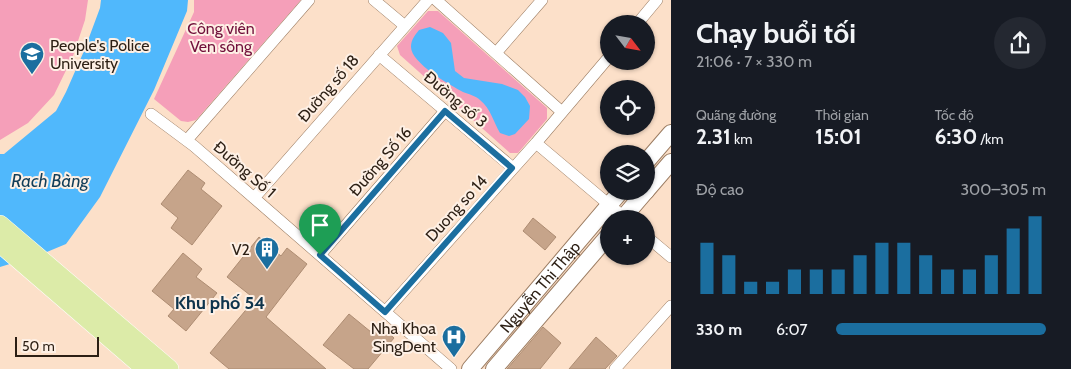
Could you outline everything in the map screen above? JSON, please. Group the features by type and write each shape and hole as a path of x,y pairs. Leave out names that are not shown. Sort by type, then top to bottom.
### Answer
{"main road":[{"path":"655,152 671,133"},
{"path":"655,181 671,162"},
{"name":"Nguyễn Thị Thập","path":"470,369 613,200"},
{"path":"631,210 639,200"},
{"path":"0,225 146,369"},
{"path":"0,243 170,369"},
{"name":"Nguyễn Thị Thập","path":"494,369 600,245"}],"street":[{"path":"187,140 309,0"},
{"path":"374,0 405,26"},
{"name":"Đường số 18","path":"254,198 428,0"},
{"path":"436,0 562,112"},
{"path":"496,53 542,0"},
{"path":"644,15 657,0"},
{"name":"Đường số 3","path":"379,55 512,168"},
{"name":"Duong so 14","path":"385,312 536,143 600,68"},
{"name":"Đường Số 16","path":"320,255 445,111"},
{"name":"Đường Số 1","path":"151,114 187,140 451,369"},
{"path":"536,143 616,210"},
{"path":"655,244 671,257"},
{"path":"615,369 671,306"}],"green space":[{"name":"People's Police University","path":"0,0 88,0 85,20 73,56 54,95 28,123 0,140"},
{"name":"Công viên Ven sông","path":"194,0 301,0 196,120 188,122 181,121 154,99 194,12"},
{"path":"428,11 438,11 547,108 547,119 518,153 510,153 400,55 397,46"}],"water":[{"name":"Rạch Bàng","path":"101,0 188,0 187,11 154,90 100,197 66,244 42,254 0,267 0,154 4,154 56,111 84,51 100,8"},
{"path":"430,27 443,33 451,43 455,71 464,78 502,84 518,90 525,97 530,106 529,119 515,134 509,136 500,133 489,111 480,100 441,79 417,60 411,47 412,40 419,30"}],"building":[{"path":"188,170 205,183 201,189 222,206 192,245 171,228 178,218 161,204"},
{"path":"533,218 556,237 545,250 523,231"},
{"path":"259,237 281,256 287,248 307,264 266,317 326,369 229,369 210,353 255,299 227,277"},
{"path":"183,253 202,269 196,277 217,293 186,331 168,316 174,309 152,291"},
{"path":"349,314 371,332 378,324 394,338 368,369 354,369 323,345"},
{"path":"543,327 561,343 540,369 507,369"},
{"path":"596,337 617,356 605,369 569,369"}],"place":[{"name":"People's Police University","path":"32,75"},
{"name":"V2","path":"267,270"},
{"name":"Nha Khoa SingDent","path":"454,358"}],"district":[{"name":"Khu phố 54","path":"220,303"}],"route":[{"path":"445,111 512,168 385,312 320,255 445,111"}]}
